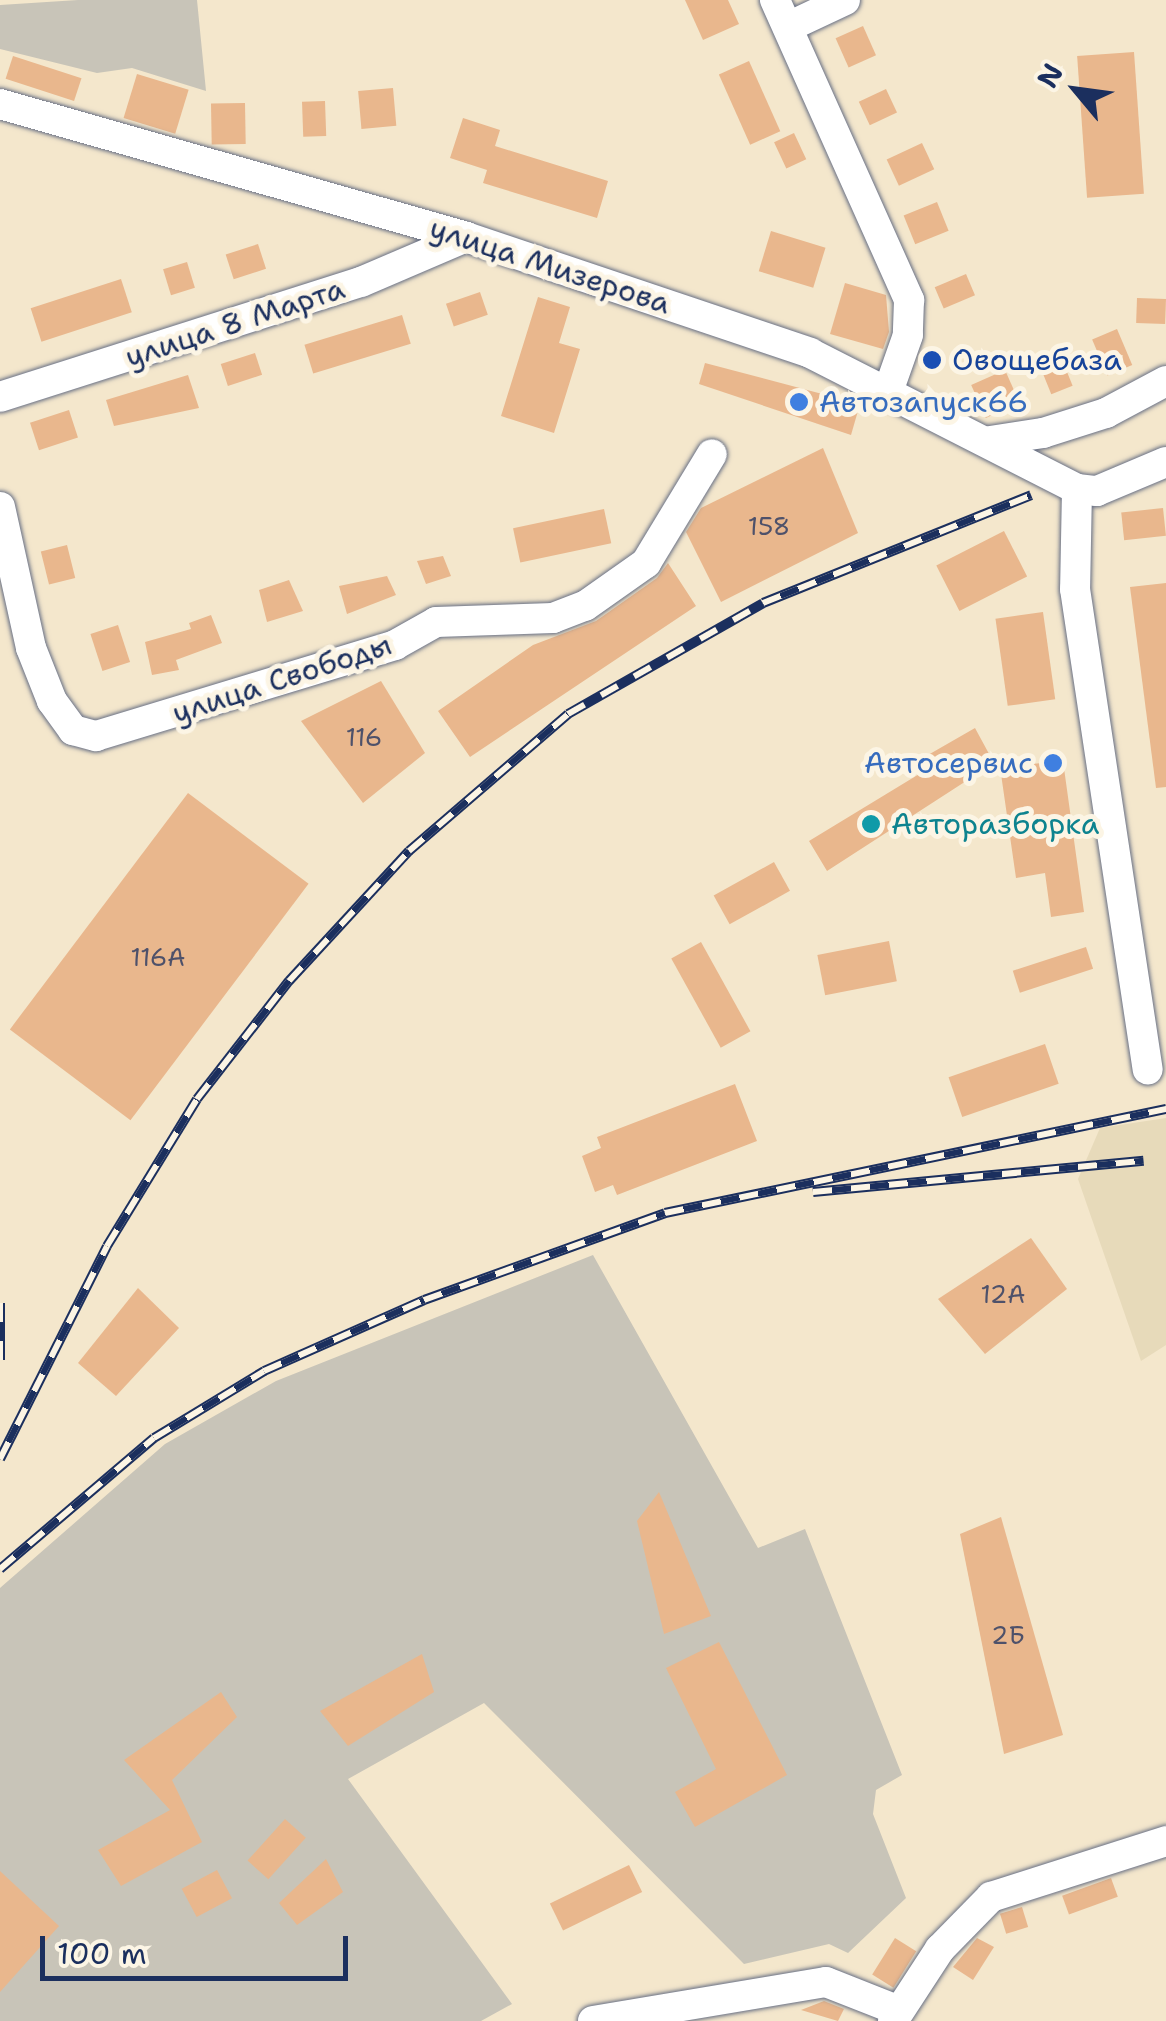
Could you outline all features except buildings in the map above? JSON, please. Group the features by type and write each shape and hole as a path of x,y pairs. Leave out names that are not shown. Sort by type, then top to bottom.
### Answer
{"street":[{"path":"845,0 781,13 909,300 908,336 888,389"},
{"name":"улица Мизерова","path":"0,104 466,237 810,352 1077,488"},
{"name":"улица 8 Марта","path":"0,397 361,282 466,237"},
{"path":"990,441 1043,434 1106,413 1166,382"},
{"name":"улица Свободы","path":"0,507 30,648 74,730 96,736 134,728 395,644 436,622 553,618 585,606 646,562 712,454"},
{"path":"1148,1069 1075,589 1077,488 1097,490 1166,462"},
{"path":"593,2021 826,1982 895,2016 940,1949 991,1897 1166,1840"}],"shaded area":[{"path":"78,0 197,0 206,91 132,68 97,73 0,49 0,5"},
{"path":"1166,1118 1166,1345 1141,1361 1078,1179 1100,1128"},
{"path":"593,1255 758,1548 805,1529 902,1775 876,1790 873,1814 906,1898 848,1953 829,1944 744,1964 484,1703 348,1779 512,2004 481,2021 0,2021 0,1588 165,1444 276,1381"}],"railway":[{"path":"0,1459 107,1246 197,1099 289,981 409,851 568,714 763,603 1031,495"},
{"path":"0,1569 154,1438 264,1371 424,1300 665,1213 1166,1109"},
{"path":"813,1192 1144,1161"},
{"path":"0,1303 0,1360"}],"place":[{"name":"Овощебаза","path":"932,360"},
{"name":"Автозапуск66","path":"799,402"},
{"name":"Автосервис","path":"1053,763"},
{"name":"Авторазборка","path":"871,824"}]}
